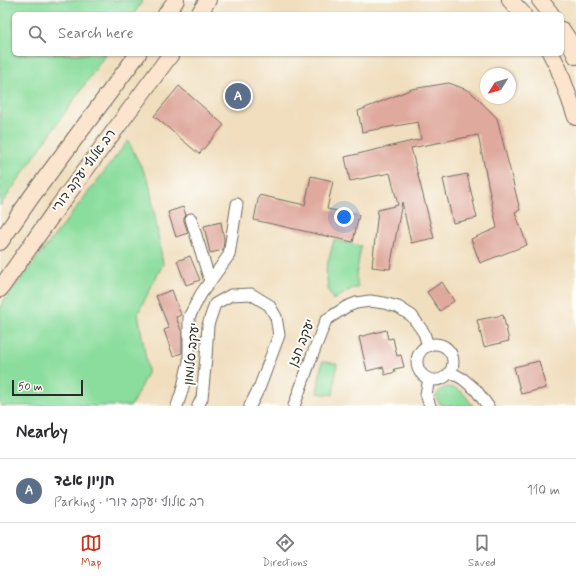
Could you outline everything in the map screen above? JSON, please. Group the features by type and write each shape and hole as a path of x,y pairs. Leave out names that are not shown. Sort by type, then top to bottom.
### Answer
{"main road":[{"path":"167,12 176,0"},
{"path":"200,12 208,0"},
{"path":"510,0 521,12"},
{"path":"540,0 549,12"},
{"path":"564,33 576,56"},
{"name":"רב אלוף יעקב דורי","path":"0,242 32,196 137,56"},
{"name":"רב אלוף יעקב דורי","path":"0,289 55,211 170,56"},
{"path":"552,56 558,67 576,117"}],"street":[{"name":"יעקב סלומון","path":"177,406 189,361 189,317 201,294 230,255 237,204"},
{"path":"191,219 210,282"},
{"name":"יעקב סלומון","path":"198,406 202,398 208,325 215,304 231,295 251,294 269,305 276,317 279,335 260,386 250,406"},
{"name":"יעקב חזן","path":"294,406 326,320 346,307 356,303 370,302 384,303 398,307 412,316 424,333 428,346"},
{"path":"437,344 443,346 448,350 453,360 450,372 441,380 429,379 424,376 420,372 417,361 422,350 431,345 437,344"},
{"path":"450,372 463,379 476,390 488,406"},
{"path":"429,379 426,394 430,406"}],"green space":[{"path":"0,0 143,0 135,12 12,12 12,56 105,56 0,206"},
{"path":"128,141 149,182 163,264 138,313 148,371 131,406 0,406 0,306"},
{"path":"334,240 361,246 356,276 358,288 353,288 333,300 328,289 326,269"},
{"path":"322,361 337,364 333,395 317,393"},
{"path":"448,387 460,391 473,406 442,406 436,398 440,390"}],"building":[{"path":"449,83 470,91 480,101 480,104 483,104 497,118 520,210 515,212 527,245 480,263 471,239 497,228 478,135 411,148 434,238 411,243 402,202 390,269 372,267 378,210 398,205 390,173 350,181 345,157 421,139 418,122 362,132 358,111 412,89"},
{"path":"179,86 224,125 199,154 154,116"},
{"path":"467,174 477,218 453,223 443,179"},
{"path":"311,176 333,181 327,209 359,215 353,242 254,220 259,195 305,205"},
{"path":"183,207 186,215 184,221 188,233 176,237 168,212"},
{"path":"221,222 224,239 223,250 210,253 204,226"},
{"path":"190,256 200,280 186,285 177,261"},
{"path":"442,282 454,301 440,311 427,292"},
{"path":"172,290 181,315 176,317 182,333 182,353 173,356 164,330 169,328 156,296"},
{"path":"503,315 509,341 484,347 477,320"},
{"path":"386,330 388,339 393,338 397,356 401,355 404,367 394,369 395,372 385,375 383,367 367,371 359,337"},
{"path":"539,361 546,388 521,394 514,367"}],"place":[{"name":"חניון אגד","path":"238,96"}]}
